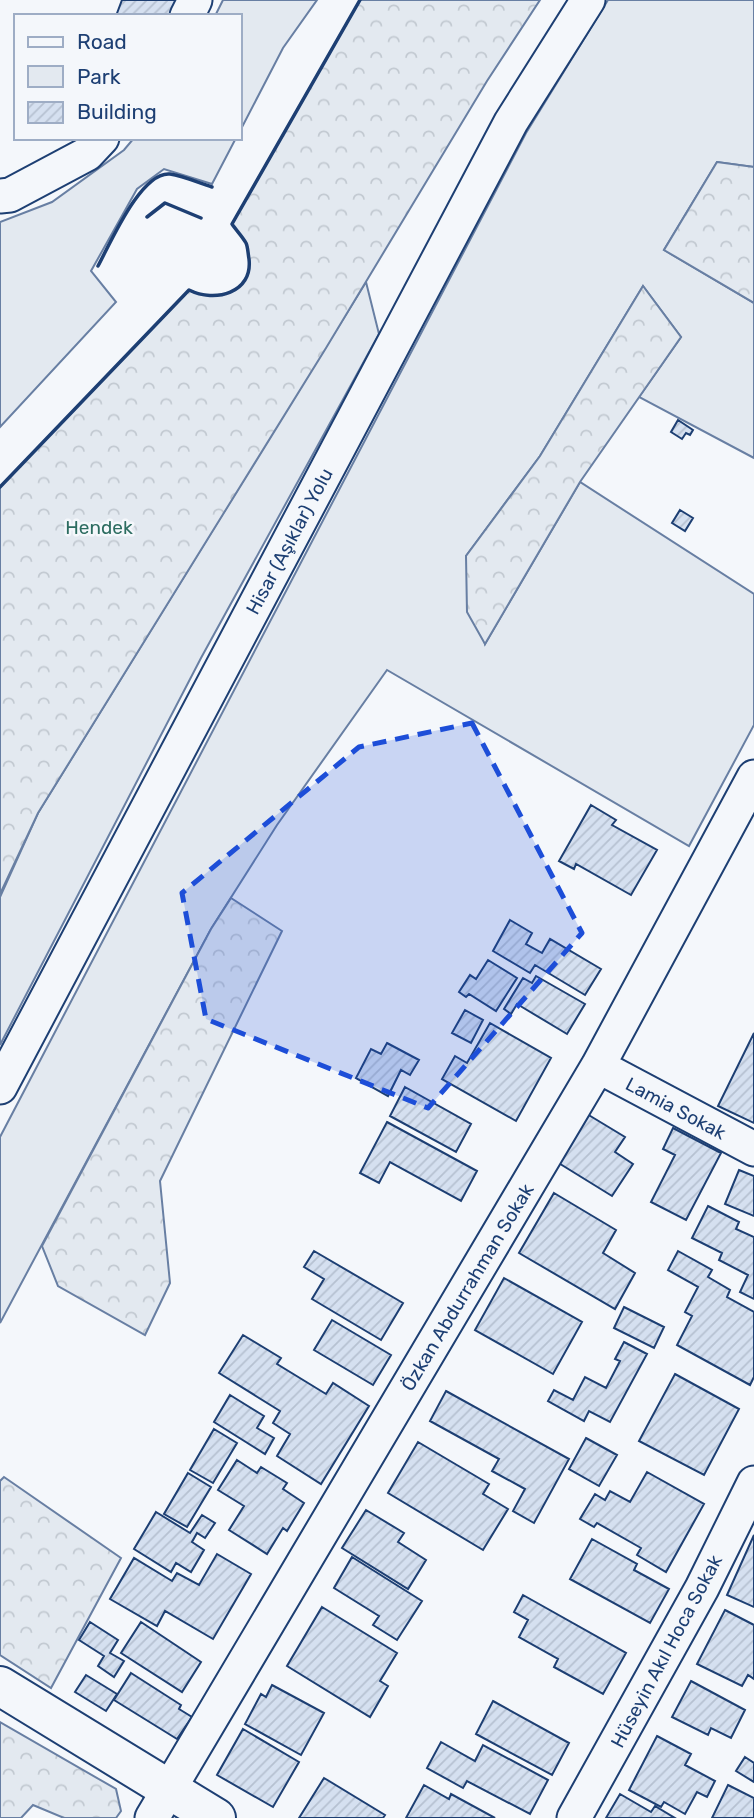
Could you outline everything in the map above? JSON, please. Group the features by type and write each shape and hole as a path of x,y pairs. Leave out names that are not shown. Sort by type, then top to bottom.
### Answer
{"main road":[{"path":"0,1686 160,1804 216,1818"}],"street":[{"name":"Hisar (Aşıklar) Yolu","path":"0,1087 511,122 588,0"},
{"path":"0,196 10,195 87,154 100,140"},
{"name":"Özkan Abdurrahman Sokak","path":"160,1804 598,1066 754,778"},
{"name":"Lamia Sokak","path":"598,1066 754,1149"},
{"name":"Hüseyin Akıl Hoca Sokak","path":"574,1818 702,1588 754,1483"}],"highlighted area":[{"path":"472,723 582,933 428,1108 206,1019 182,893 359,747"}],"green space":[{"path":"223,0 317,0 283,48 242,127 242,14 216,14"},
{"name":"Hendek","path":"360,0 540,0 487,81 326,348 38,813 0,894 0,487 189,290 199,294 220,295 239,287 245,280 249,271 247,246 232,224"},
{"path":"608,0 754,0 754,167 717,162 664,250 754,303 754,458 639,397 681,337 643,286 540,456 466,556 485,644 580,482 754,594 754,725 689,846 387,670 277,825 211,929 0,1323 0,1137 526,133"},
{"path":"132,140 235,140 212,184 164,169 137,189 91,271 116,302 0,427 0,222 52,202 124,150"},
{"path":"717,162 754,167 754,303 664,250"},
{"path":"366,282 379,334 201,658 0,1045 0,897 38,813"},
{"path":"643,286 681,337 580,482 485,644 467,612 466,556 540,456"},
{"path":"231,898 282,931 160,1181 170,1283 145,1335 58,1286 42,1246 211,929"},
{"path":"4,1477 121,1558 51,1688 0,1655 0,1481"},
{"path":"0,1722 116,1789 121,1811 116,1818 64,1818 33,1805 21,1818 0,1818"}],"building":[{"path":"122,0 184,0 179,14 117,14"},
{"path":"678,420 693,430 690,435 686,433 682,439 671,432"},
{"path":"680,510 693,518 685,531 672,523"},
{"path":"591,805 616,820 612,825 657,850 631,895 576,864 574,869 559,861"},
{"path":"510,920 532,933 526,944 542,953 550,939 601,969 585,995 535,965 530,973 493,951"},
{"path":"488,960 517,978 496,1011 469,994 466,997 459,992 470,975 476,979"},
{"path":"536,976 585,1004 567,1034 517,1004 511,1014 504,1009 523,978 532,983"},
{"path":"465,1010 483,1020 471,1043 452,1033"},
{"path":"490,1023 551,1058 516,1121 442,1079 455,1056 467,1063"},
{"path":"754,1033 754,1123 718,1106"},
{"path":"387,1043 419,1060 410,1075 401,1070 388,1096 356,1078 371,1049 381,1054"},
{"path":"405,1087 471,1124 456,1152 390,1116"},
{"path":"587,1114 625,1137 615,1152 633,1164 612,1196 557,1162"},
{"path":"387,1122 477,1171 461,1201 390,1162 379,1183 360,1173"},
{"path":"673,1128 721,1153 686,1220 651,1202 675,1155 663,1149"},
{"path":"739,1170 754,1176 754,1216 725,1204"},
{"path":"554,1193 616,1230 603,1253 635,1273 615,1309 519,1253"},
{"path":"708,1206 739,1222 736,1229 754,1237 754,1299 740,1292 748,1275 719,1260 722,1253 692,1238"},
{"path":"314,1251 403,1303 381,1340 312,1299 324,1279 304,1267"},
{"path":"678,1251 712,1270 708,1277 730,1290 727,1297 754,1312 754,1377 750,1385 677,1345 692,1316 685,1312 698,1287 668,1270"},
{"path":"504,1278 582,1322 553,1374 475,1330"},
{"path":"624,1307 664,1327 654,1348 614,1328"},
{"path":"332,1320 391,1355 373,1385 314,1350"},
{"path":"243,1335 281,1358 277,1364 326,1394 333,1383 369,1406 321,1484 277,1456 290,1434 273,1423 280,1411 219,1373"},
{"path":"624,1342 647,1354 610,1422 589,1411 584,1421 548,1401 554,1390 573,1400 585,1377 606,1388 620,1361 615,1359"},
{"path":"675,1374 739,1409 704,1475 639,1441"},
{"path":"446,1391 569,1459 534,1523 513,1511 525,1489 492,1471 499,1459 430,1421"},
{"path":"230,1395 264,1416 257,1428 274,1438 265,1454 214,1422"},
{"path":"214,1429 237,1443 213,1483 190,1470"},
{"path":"586,1438 617,1455 599,1486 569,1469"},
{"path":"418,1442 489,1484 483,1494 508,1509 483,1550 388,1493"},
{"path":"237,1460 257,1473 261,1467 287,1483 283,1489 304,1503 287,1531 283,1528 267,1554 229,1530 244,1506 218,1490"},
{"path":"647,1472 704,1504 666,1572 637,1555 641,1548 597,1523 594,1527 580,1519 595,1494 605,1500 610,1491 630,1502"},
{"path":"188,1473 211,1487 187,1527 164,1514"},
{"path":"366,1510 404,1533 398,1542 426,1560 408,1589 342,1548"},
{"path":"156,1512 190,1533 202,1515 215,1523 205,1538 197,1533 192,1542 204,1550 191,1572 176,1563 171,1572 134,1549"},
{"path":"754,1535 754,1607 727,1595"},
{"path":"592,1539 637,1564 634,1570 669,1589 650,1623 570,1579"},
{"path":"217,1554 251,1574 213,1639 165,1611 157,1626 110,1599 134,1558 172,1581 177,1573 199,1585"},
{"path":"352,1557 422,1601 397,1640 373,1625 379,1616 334,1588"},
{"path":"523,1595 626,1653 603,1694 554,1667 558,1659 519,1637 528,1620 514,1612"},
{"path":"322,1607 397,1653 380,1681 388,1686 370,1717 287,1666"},
{"path":"725,1610 754,1625 754,1679 748,1675 742,1686 697,1664"},
{"path":"90,1622 118,1640 110,1653 124,1661 114,1677 98,1666 104,1656 79,1640"},
{"path":"141,1622 201,1662 182,1692 121,1653"},
{"path":"131,1673 181,1705 179,1709 192,1717 177,1739 114,1700"},
{"path":"86,1675 117,1694 106,1711 75,1692"},
{"path":"691,1681 745,1710 731,1738 711,1728 708,1735 672,1717"},
{"path":"272,1685 324,1713 301,1755 245,1724 261,1694 266,1697"},
{"path":"493,1701 569,1743 552,1775 476,1734"},
{"path":"243,1729 299,1762 273,1807 217,1775"},
{"path":"657,1736 691,1754 685,1765 715,1781 707,1797 697,1792 685,1814 664,1802 661,1807 629,1790"},
{"path":"441,1742 475,1761 483,1745 548,1780 530,1814 467,1781 463,1788 427,1768"},
{"path":"745,1757 754,1763 754,1782 736,1771"},
{"path":"324,1778 385,1815 383,1818 299,1818"},
{"path":"424,1785 449,1799 451,1794 495,1818 406,1818"},
{"path":"728,1785 754,1798 754,1818 712,1818"},
{"path":"620,1794 651,1812 655,1806 675,1818 606,1818"}],"wall":[{"path":"0,487 189,290 199,294 220,295 239,287 245,280 249,271 247,246 232,224 360,0"},
{"path":"98,266 118,226 138,196 159,176 175,175 212,187"},
{"path":"147,217 165,203 201,218"}]}
